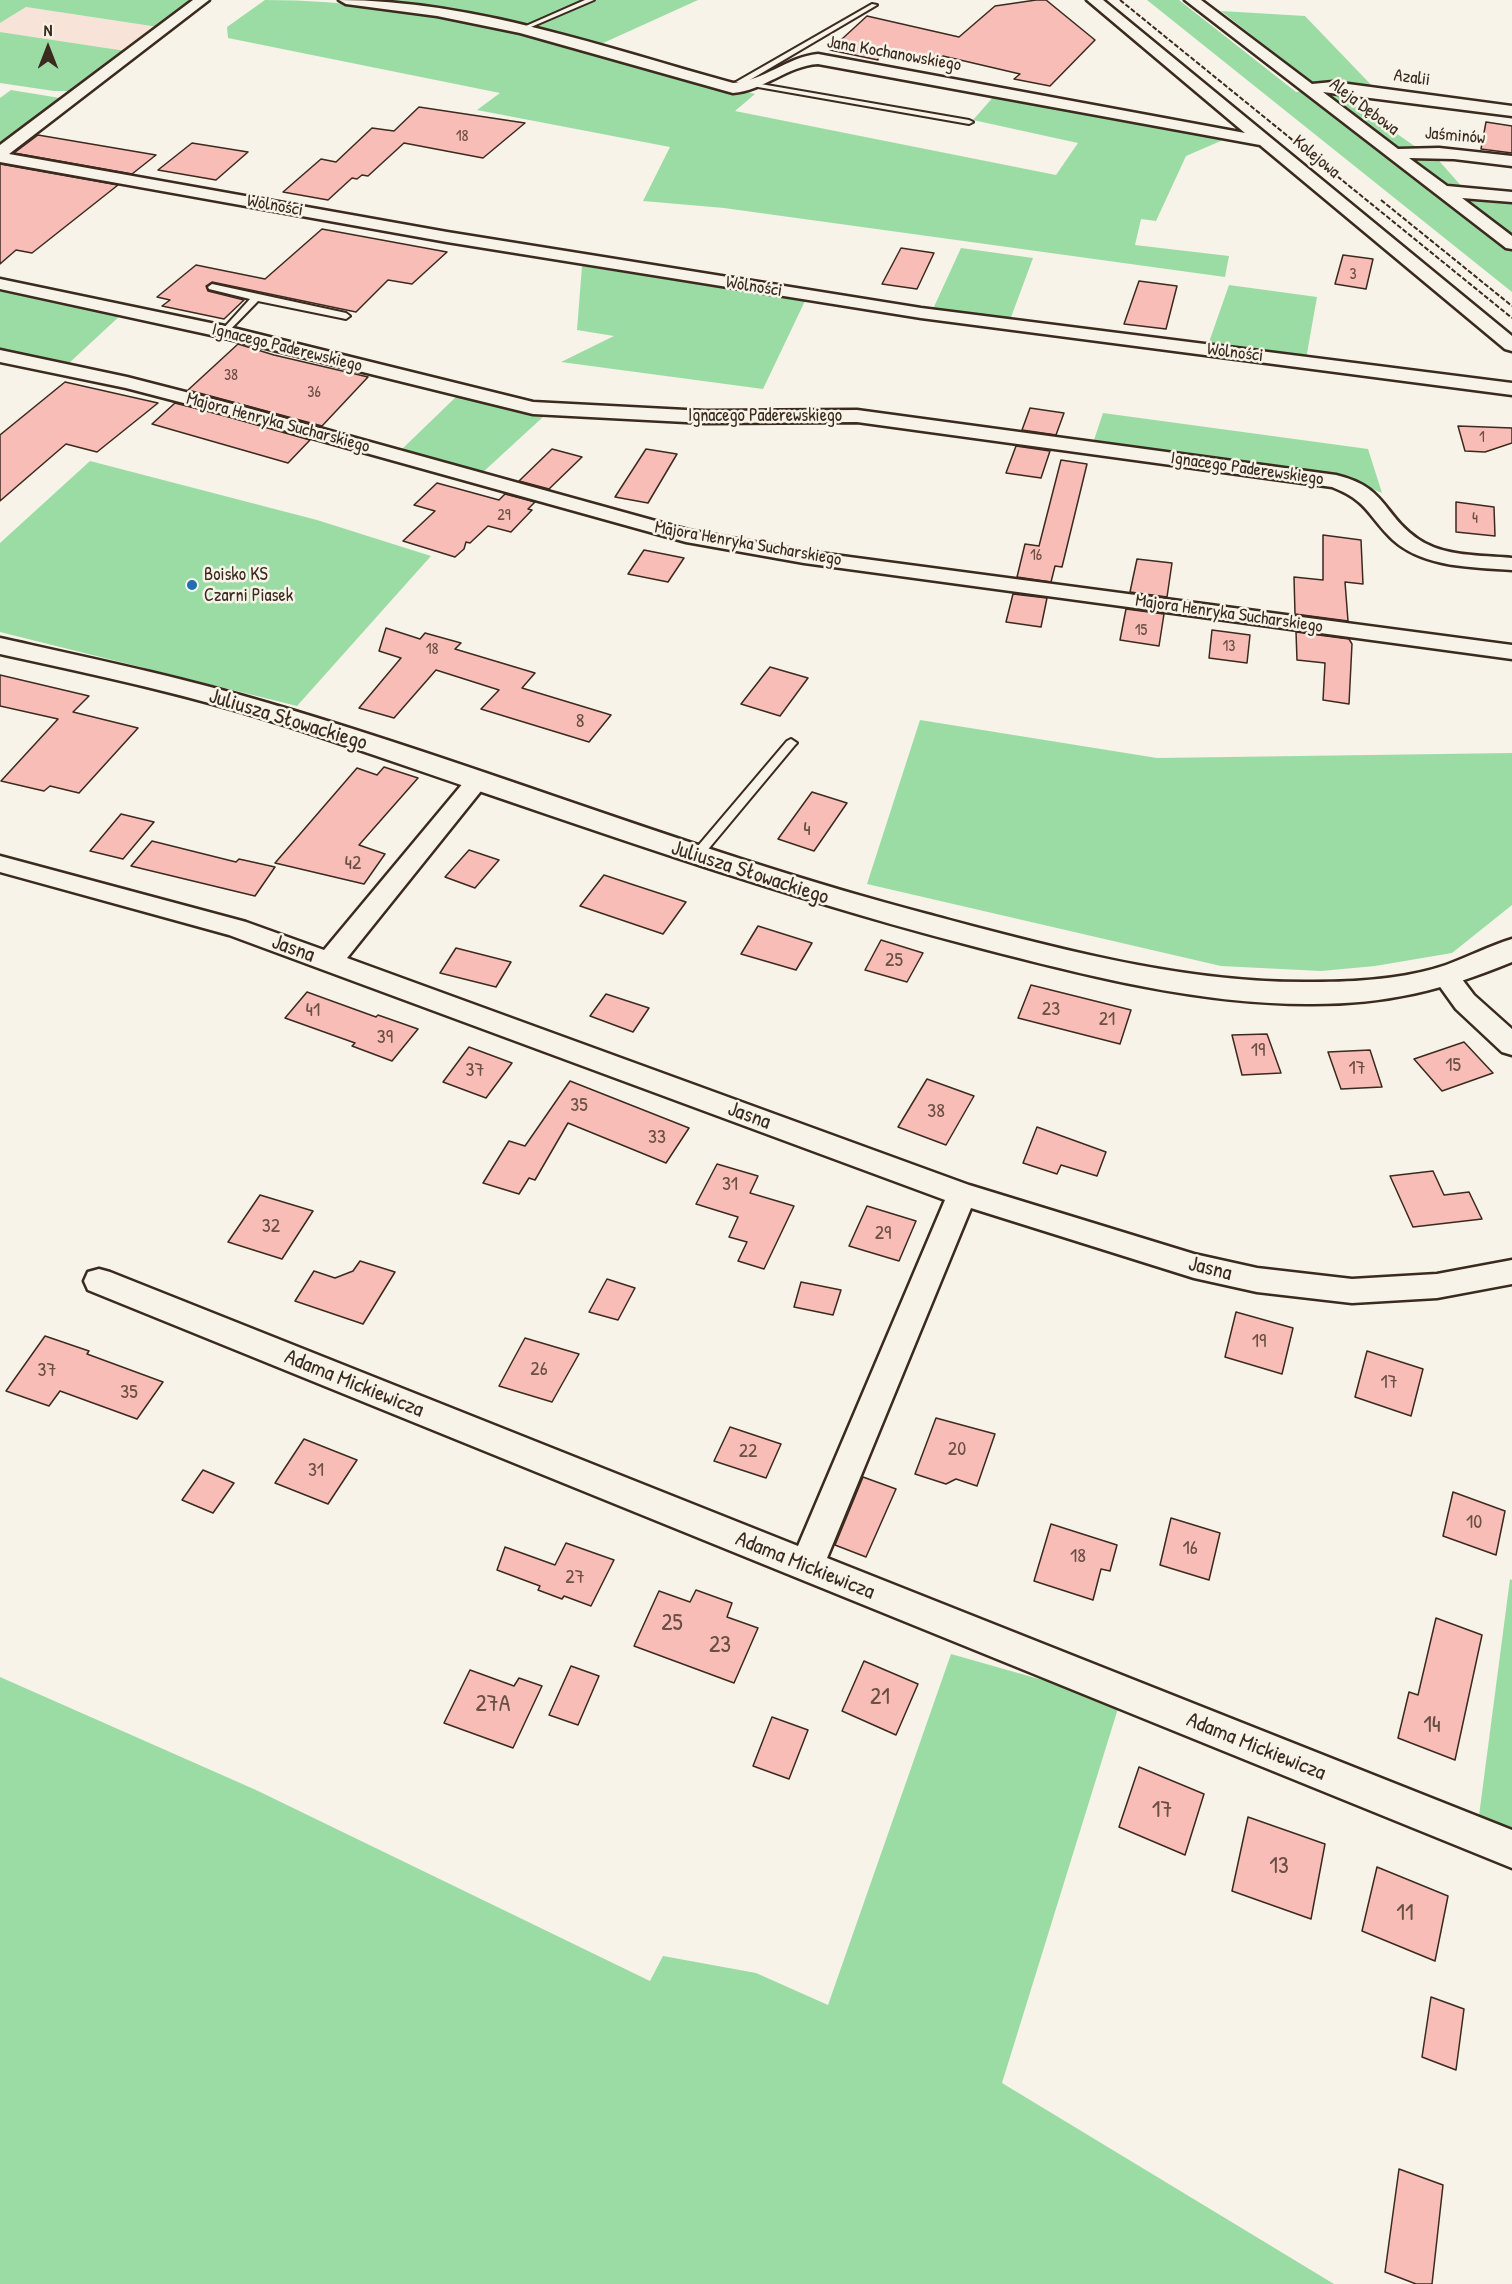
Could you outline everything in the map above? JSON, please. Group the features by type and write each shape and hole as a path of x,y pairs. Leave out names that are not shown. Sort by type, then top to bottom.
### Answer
{"street":[{"path":"0,155 135,48 202,0"},
{"name":"Jana Kochanowskiego","path":"346,0 437,12 522,29 733,88 758,85 797,56 1269,142"},
{"name":"Kolejowa","path":"1094,0 1269,142 1512,345"},
{"name":"Aleja Dębowa","path":"1192,0 1512,244"},
{"name":"Azalii","path":"1307,89 1333,87 1512,111"},
{"name":"Jaśminów","path":"1395,154 1430,152 1512,161"},
{"name":"Wolności","path":"0,155 493,244 921,313 1512,389"},
{"path":"1441,191 1512,197"},
{"path":"1462,206 1480,194"},
{"name":"Ignacego Paderewskiego","path":"0,284 225,332 533,408 705,417 857,416 1336,481 1361,490 1374,500 1402,536 1420,549 1453,558 1512,564"},
{"name":"Majora Henryka Sucharskiego","path":"0,357 127,383 233,410 686,536 827,560 1512,652"},
{"name":"Juliusza Słowackiego","path":"0,646 97,667 292,719 696,856 860,908 1132,975 1213,987 1289,993 1395,987 1446,977 1489,963 1512,951"},
{"path":"329,962 477,781"},
{"name":"Jasna","path":"0,864 237,928 962,1194 1194,1266 1257,1280 1352,1291 1437,1287 1512,1272"},
{"path":"1446,977 1465,1002 1512,1045"},
{"path":"806,1567 962,1194"},
{"name":"Adama Mickiewicza","path":"99,1281 1512,1849"}],"lane":[{"path":"522,29 591,0"},
{"path":"740,82 797,56 874,5"},
{"path":"758,85 969,122"},
{"path":"213,287 346,316"},
{"path":"225,332 256,298"},
{"path":"696,856 791,743"}],"shaded area":[{"path":"26,7 158,27 126,51 0,32 0,23"}],"green space":[{"path":"0,0 194,0 158,27 26,7 0,23"},
{"path":"265,0 327,2 390,9 513,31 755,94 735,111 1056,175 1078,143 973,120 995,95 1223,140 1186,156 1156,221 1141,219 1135,245 1229,256 1225,277 724,208 643,201 670,147 477,110 500,93 228,38 227,27"},
{"path":"391,0 698,0 601,44"},
{"path":"1147,0 1179,0 1296,92 1333,89 1413,145 1434,155 1463,188 1512,201 1512,292"},
{"path":"1221,11 1305,16 1377,91 1314,84"},
{"path":"0,32 126,51 69,91 0,83"},
{"path":"11,90 60,98 0,145 0,98"},
{"path":"961,248 1033,258 1010,320 933,309"},
{"path":"582,266 805,301 763,389 561,362 614,336 577,330"},
{"path":"1229,285 1317,297 1306,359 1208,345"},
{"path":"0,289 123,313 68,364 0,350"},
{"path":"459,394 543,417 482,473 401,450"},
{"path":"1103,413 1368,449 1382,493 1346,478 1093,443"},
{"name":"Boisko KS Czarni Piasek","path":"90,461 317,520 431,556 297,706 0,632 0,543"},
{"path":"920,720 1157,758 1512,753 1512,905 1452,953 1375,966 1321,971 1221,966 867,884"},
{"path":"1510,1579 1512,1580 1512,1842 1477,1831"},
{"path":"951,1654 1120,1702 1002,2083 1334,2284 0,2284 0,1677 256,1790 650,1981 663,1956 756,1973 828,2005"}],"building":[{"path":"1046,0 1095,40 1050,86 1014,79 1020,74 943,56 935,64 879,53 878,60 830,50 867,16 959,37 995,6"},
{"path":"419,107 525,123 483,158 404,143 368,176 352,178 328,200 283,192 321,159 336,162 372,128 394,131"},
{"path":"1486,122 1512,126 1512,153 1481,149"},
{"path":"38,135 156,155 132,174 14,153"},
{"path":"192,143 248,152 216,180 158,170"},
{"path":"0,164 118,185 32,253 16,250 0,264"},
{"path":"322,229 447,252 412,284 388,280 356,312 212,282 206,286 208,291 244,300 224,319 162,306 170,300 157,297 196,265 265,279"},
{"path":"901,248 934,253 917,289 882,284"},
{"path":"1343,255 1373,259 1366,289 1335,284"},
{"path":"1139,281 1177,286 1166,329 1124,324"},
{"path":"238,344 274,355 368,377 322,426 188,390"},
{"path":"65,382 158,403 97,452 66,444 0,501 0,435"},
{"path":"175,403 310,440 288,463 152,424"},
{"path":"1030,408 1064,413 1056,435 1022,430"},
{"path":"1458,426 1512,428 1512,443 1485,452 1465,451"},
{"path":"1016,446 1050,451 1041,478 1006,473"},
{"path":"552,449 582,457 549,489 519,481"},
{"path":"646,449 677,454 648,503 615,497"},
{"path":"1061,460 1087,464 1062,567 1055,566 1051,582 1017,577 1025,544 1039,546"},
{"path":"437,483 499,500 505,494 535,502 528,509 532,510 511,532 488,526 470,543 466,542 464,549 455,557 403,541 435,511 414,505"},
{"path":"1456,502 1494,507 1495,536 1456,532"},
{"path":"1323,535 1361,540 1363,584 1345,582 1348,621 1295,614 1294,577 1323,580"},
{"path":"644,550 684,558 668,582 628,574"},
{"path":"1137,559 1172,563 1167,597 1130,592"},
{"path":"1013,594 1047,598 1041,627 1006,622"},
{"path":"1126,609 1164,614 1159,646 1120,640"},
{"path":"386,628 420,639 425,633 461,643 455,649 535,673 522,688 611,715 589,742 481,709 499,690 436,670 394,718 359,708 401,658 379,651"},
{"path":"1212,630 1250,635 1247,663 1209,658"},
{"path":"1296,632 1349,639 1352,644 1349,704 1323,700 1325,663 1297,660"},
{"path":"770,667 808,678 780,716 741,704"},
{"path":"0,675 89,696 73,712 138,728 79,793 50,786 44,791 1,781 58,719 0,706"},
{"path":"384,767 418,778 359,845 385,854 364,884 275,863 357,768 377,775"},
{"path":"812,792 847,803 814,851 778,839"},
{"path":"121,814 154,822 123,859 90,851"},
{"path":"152,841 236,862 239,859 275,867 255,896 131,866"},
{"path":"469,850 499,860 475,888 445,877"},
{"path":"604,875 686,902 663,934 580,906"},
{"path":"758,926 812,943 796,970 741,954"},
{"path":"881,940 923,953 907,982 865,970"},
{"path":"456,948 511,962 496,987 440,973"},
{"path":"1031,985 1131,1010 1120,1044 1018,1018"},
{"path":"307,992 376,1017 378,1015 418,1029 392,1061 352,1046 355,1043 285,1018"},
{"path":"606,994 649,1008 633,1032 590,1016"},
{"path":"1267,1034 1281,1073 1242,1075 1232,1035"},
{"path":"1464,1042 1493,1073 1442,1091 1414,1059"},
{"path":"469,1047 512,1063 486,1098 443,1082"},
{"path":"1370,1050 1382,1087 1341,1089 1328,1052"},
{"path":"927,1079 974,1096 946,1145 898,1127"},
{"path":"570,1081 689,1128 666,1163 568,1123 535,1180 529,1178 519,1194 483,1183 509,1141 525,1146"},
{"path":"1037,1127 1106,1152 1097,1176 1061,1165 1057,1174 1023,1163"},
{"path":"717,1164 758,1176 750,1193 794,1206 764,1269 738,1261 747,1242 729,1237 738,1217 696,1204"},
{"path":"1433,1171 1444,1195 1469,1192 1482,1219 1413,1227 1390,1176"},
{"path":"260,1195 313,1211 282,1259 228,1242"},
{"path":"867,1206 916,1221 899,1261 849,1246"},
{"path":"360,1261 395,1272 363,1324 295,1301 314,1271 335,1278 353,1271"},
{"path":"607,1279 635,1288 618,1320 589,1312"},
{"path":"801,1282 841,1290 833,1315 794,1307"},
{"path":"1236,1312 1293,1328 1282,1374 1225,1357"},
{"path":"45,1336 89,1351 87,1354 163,1382 137,1419 60,1391 49,1406 6,1391"},
{"path":"525,1338 579,1354 552,1402 499,1386"},
{"path":"1367,1351 1423,1369 1411,1416 1355,1397"},
{"path":"936,1418 995,1434 977,1486 956,1479 946,1484 915,1474"},
{"path":"730,1427 781,1444 766,1478 714,1461"},
{"path":"304,1439 357,1460 328,1504 275,1483"},
{"path":"203,1470 234,1483 213,1513 182,1500"},
{"path":"863,1477 896,1489 866,1557 835,1545"},
{"path":"1453,1492 1505,1511 1496,1555 1443,1536"},
{"path":"1171,1518 1220,1533 1209,1580 1160,1565"},
{"path":"1051,1524 1117,1545 1110,1571 1101,1569 1093,1600 1034,1581"},
{"path":"566,1543 614,1560 591,1606 538,1590 540,1586 497,1570 505,1547 555,1565"},
{"path":"696,1590 732,1603 727,1617 758,1628 734,1683 634,1646 659,1591 690,1602"},
{"path":"1436,1618 1482,1635 1455,1760 1398,1738 1409,1692 1418,1695"},
{"path":"864,1661 918,1684 896,1735 842,1711"},
{"path":"571,1666 599,1676 578,1725 549,1715"},
{"path":"470,1670 514,1686 519,1678 542,1686 513,1748 444,1723"},
{"path":"772,1717 808,1730 789,1779 753,1766"},
{"path":"1139,1767 1204,1794 1185,1855 1119,1827"},
{"path":"1248,1817 1325,1844 1311,1919 1232,1891"},
{"path":"1377,1867 1448,1896 1435,1961 1362,1931"},
{"path":"1431,1997 1464,2009 1456,2070 1422,2057"},
{"path":"1399,2169 1443,2185 1432,2284 1416,2284 1385,2272"}],"railway":[{"path":"1120,0 1512,318"},
{"path":"1381,200 1512,306"}],"place":[{"name":"Boisko KS Czarni Piasek","path":"192,585"}]}
